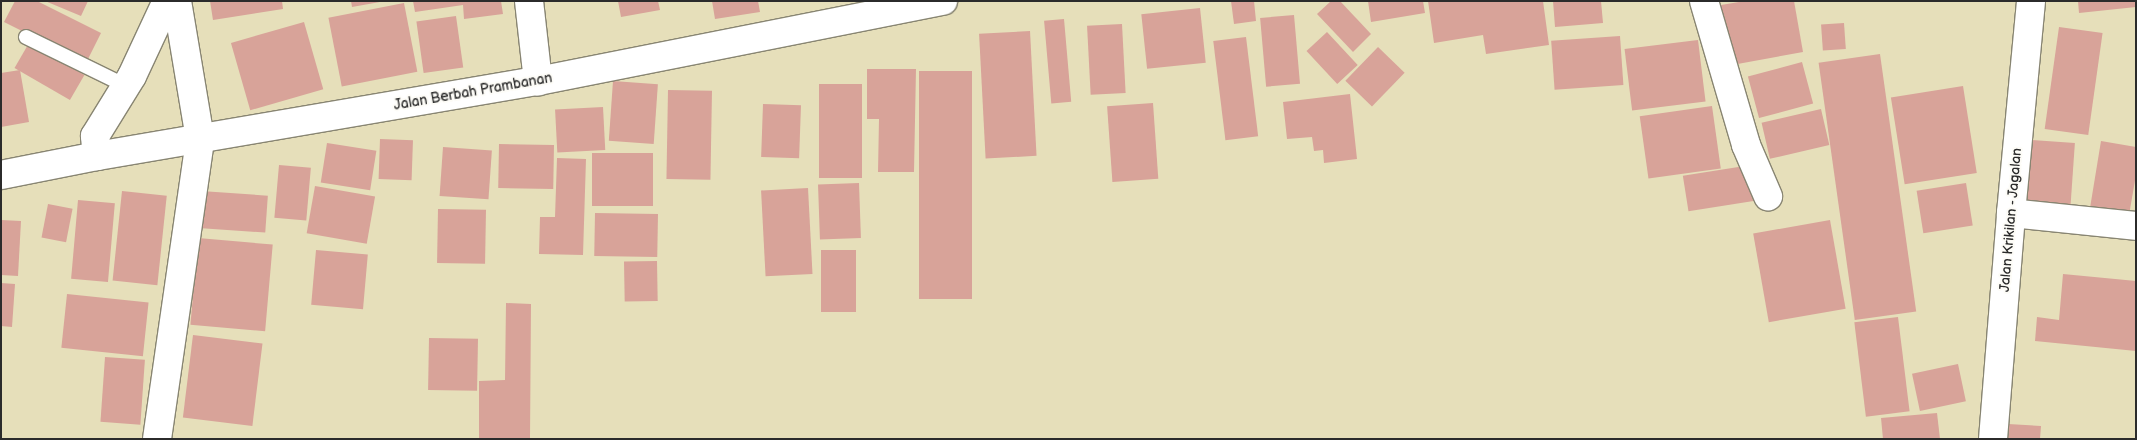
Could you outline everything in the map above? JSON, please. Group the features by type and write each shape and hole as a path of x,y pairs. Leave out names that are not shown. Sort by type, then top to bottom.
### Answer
{"main road":[{"path":"96,156 95,136 126,86 167,1"},
{"path":"157,439 200,139 177,1"},
{"path":"529,1 538,81"},
{"name":"Jalan Berbah Prambanan","path":"1,175 96,156 538,81 943,1"},
{"path":"1704,1 1746,145 1768,196"},
{"name":"Jalan Krikilan - Jagalan","path":"1994,439 2011,213 2031,1"},
{"path":"2011,213 2136,226"}],"lane":[{"path":"26,36 126,86"}],"building":[{"path":"15,1 37,1 101,33 86,63 4,22"},
{"path":"45,1 88,1 81,16"},
{"path":"210,1 282,1 283,9 213,20"},
{"path":"351,1 380,1 380,2 352,7"},
{"path":"413,1 501,1 503,14 464,19 463,5 415,12"},
{"path":"618,1 658,1 660,10 621,17"},
{"path":"712,1 758,1 760,12 715,19"},
{"path":"1231,1 1254,1 1256,21 1234,24"},
{"path":"1331,1 1340,1 1371,34 1353,52 1317,14"},
{"path":"1368,1 1423,1 1425,13 1371,22"},
{"path":"1428,1 1543,1 1549,45 1486,54 1483,35 1434,43"},
{"path":"1553,1 1601,1 1603,23 1555,27"},
{"path":"1745,1 1794,1 1803,52 1732,65 1721,5"},
{"path":"2078,1 2136,1 2136,7 2079,13"},
{"path":"404,3 417,72 342,86 328,18"},
{"path":"1200,8 1206,63 1147,69 1141,14"},
{"path":"1294,15 1300,84 1266,87 1260,18"},
{"path":"456,16 463,67 424,73 416,22"},
{"path":"1064,19 1071,102 1051,103 1044,21"},
{"path":"304,22 323,89 250,110 231,43"},
{"path":"1844,23 1846,49 1823,51 1821,25"},
{"path":"1122,24 1126,93 1091,95 1087,26"},
{"path":"2059,27 2103,33 2088,135 2045,129"},
{"path":"1030,31 1037,156 986,158 979,34"},
{"path":"1327,32 1358,65 1337,84 1307,51"},
{"path":"1620,36 1623,85 1555,90 1551,41"},
{"path":"1246,37 1258,136 1225,140 1213,41"},
{"path":"1698,40 1706,102 1632,111 1625,49"},
{"path":"29,43 84,75 70,100 15,68"},
{"path":"1378,47 1405,73 1372,107 1345,81"},
{"path":"1880,54 1916,311 1855,320 1819,63"},
{"path":"1802,62 1813,104 1759,118 1748,76"},
{"path":"867,69 916,69 914,172 878,172 879,119 867,119"},
{"path":"20,70 29,122 1,127 1,73"},
{"path":"919,71 972,71 972,299 919,299"},
{"path":"613,81 658,84 654,144 609,141"},
{"path":"819,84 862,84 862,178 819,178"},
{"path":"1963,86 1977,173 1905,184 1891,97"},
{"path":"668,90 712,91 710,180 666,179"},
{"path":"1350,94 1357,159 1324,163 1323,150 1314,151 1312,137 1287,139 1283,102"},
{"path":"1153,103 1158,179 1112,182 1107,106"},
{"path":"763,104 801,105 799,158 761,157"},
{"path":"1712,106 1721,168 1648,179 1640,116"},
{"path":"603,107 605,150 557,152 555,110"},
{"path":"1821,109 1829,145 1770,159 1762,123"},
{"path":"380,139 413,140 412,180 379,179"},
{"path":"2031,140 2075,143 2070,207 2027,204"},
{"path":"2101,141 2136,147 2136,175 2129,215 2090,208"},
{"path":"327,143 376,151 370,190 321,183"},
{"path":"499,144 554,145 553,189 498,188"},
{"path":"443,147 492,150 488,199 440,196"},
{"path":"592,153 653,153 653,206 592,206"},
{"path":"557,158 586,159 583,255 539,254 540,217 555,217"},
{"path":"279,165 311,168 306,221 274,218"},
{"path":"1751,165 1757,201 1688,211 1683,176"},
{"path":"859,183 861,238 820,239 818,184"},
{"path":"1966,183 1973,225 1923,233 1917,191"},
{"path":"315,186 375,197 367,244 307,233"},
{"path":"808,188 813,274 766,276 761,190"},
{"path":"122,191 167,196 157,285 113,281"},
{"path":"201,191 268,196 265,233 198,228"},
{"path":"78,200 115,203 108,282 71,279"},
{"path":"48,204 73,209 66,242 42,237"},
{"path":"438,209 486,210 485,264 437,263"},
{"path":"595,213 658,214 657,257 594,256"},
{"path":"1,220 21,221 18,276 1,275"},
{"path":"1830,220 1846,309 1769,322 1753,234"},
{"path":"198,238 273,245 265,331 190,325"},
{"path":"316,250 368,255 363,309 311,305"},
{"path":"821,250 856,250 856,312 821,312"},
{"path":"657,261 658,301 625,302 624,262"},
{"path":"2063,274 2136,281 2136,351 2035,341 2037,317 2059,320"},
{"path":"1,283 15,284 12,327 1,326"},
{"path":"67,294 149,303 143,356 61,348"},
{"path":"506,303 531,304 530,439 479,439 479,381 505,380"},
{"path":"1898,317 1910,411 1866,417 1854,322"},
{"path":"193,335 262,344 252,426 183,417"},
{"path":"429,338 478,339 477,391 428,390"},
{"path":"105,357 145,360 140,425 100,422"},
{"path":"1958,364 1966,401 1920,411 1912,374"},
{"path":"1937,413 1940,439 1883,439 1881,418"},
{"path":"2008,424 2041,426 2040,439 2007,439"}]}
